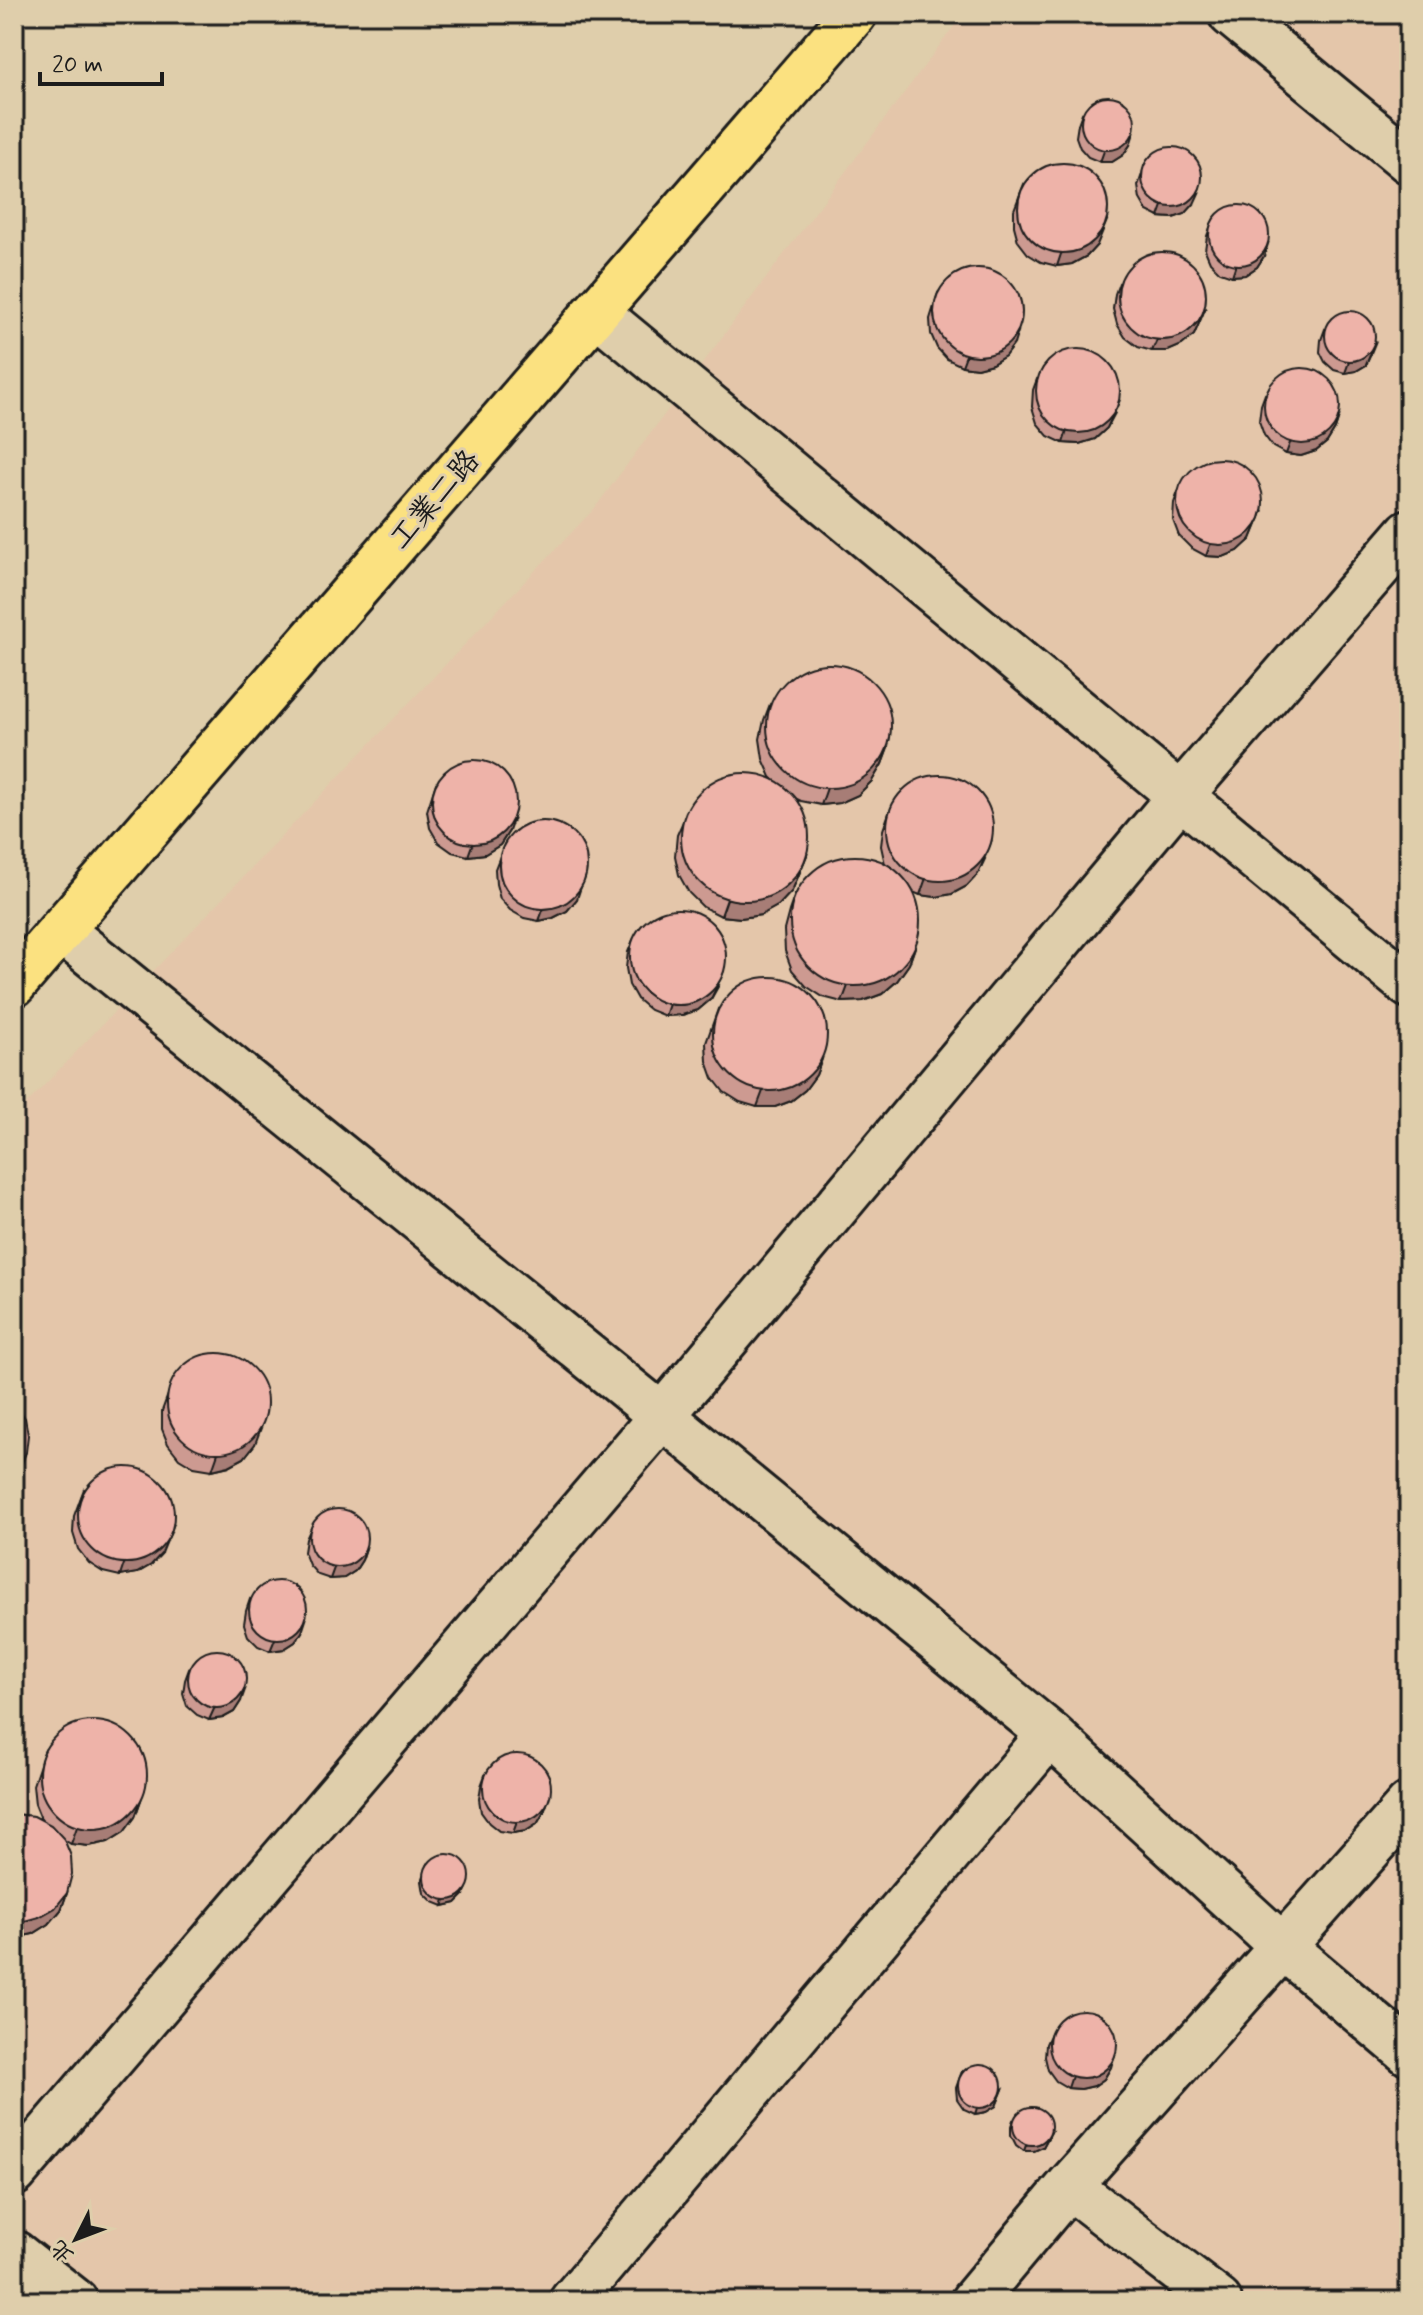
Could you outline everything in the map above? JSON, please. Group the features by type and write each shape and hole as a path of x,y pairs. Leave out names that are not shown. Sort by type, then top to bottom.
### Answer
{"main road":[{"name":"工業二路","path":"14,984 854,14"}],"lane":[{"path":"1231,14 1409,161"},
{"path":"597,313 1409,985"},
{"path":"14,2173 662,1416 1180,796 1409,532"},
{"path":"62,931 1050,1734 1283,1947 1409,2053"},
{"path":"572,2301 1050,1734"},
{"path":"973,2301 1069,2186 1409,1805"},
{"path":"1069,2186 1219,2301"},
{"path":"14,2253 75,2301"}],"shaded area":[{"path":"963,14 1409,14 1409,2301 14,2301 14,1117 594,509"}],"building":[{"path":"1108,96 1127,104 1135,123 1127,142 1108,150 1089,142 1081,123 1089,104"},
{"path":"1172,147 1193,156 1202,177 1193,198 1172,207 1151,198 1142,177 1151,156"},
{"path":"1063,163 1080,166 1095,176 1105,191 1108,208 1105,225 1095,240 1080,250 1063,253 1046,250 1031,240 1021,225 1018,208 1021,191 1031,176 1046,166"},
{"path":"1239,205 1260,214 1269,235 1260,256 1239,265 1218,256 1209,235 1218,214"},
{"path":"1162,252 1187,259 1199,271 1206,296 1199,321 1187,333 1162,340 1137,333 1125,321 1118,296 1125,271 1137,259"},
{"path":"978,268 995,271 1009,281 1019,295 1022,312 1019,329 1009,343 995,353 978,356 961,353 947,343 937,329 934,312 937,295 947,281 961,271"},
{"path":"1340,312 1360,312 1374,326 1374,346 1360,360 1340,360 1326,346 1326,326"},
{"path":"1078,349 1094,352 1108,361 1117,375 1120,391 1117,407 1108,421 1094,430 1078,433 1062,430 1048,421 1039,407 1036,391 1039,375 1048,361 1062,352"},
{"path":"1295,368 1309,368 1323,374 1334,385 1340,406 1337,421 1329,433 1309,444 1295,444 1281,438 1270,427 1264,413 1264,399 1270,385 1281,374"},
{"path":"1220,459 1244,466 1256,478 1263,502 1256,526 1244,538 1220,545 1196,538 1184,526 1177,502 1184,478 1196,466"},
{"path":"829,664 853,669 873,682 886,702 891,726 886,750 873,770 853,783 829,788 805,783 785,770 772,750 767,726 772,702 785,682 805,669"},
{"path":"474,760 490,763 504,772 513,786 516,802 513,818 504,832 490,841 474,844 458,841 444,832 435,818 432,802 435,786 444,772 458,763"},
{"path":"745,773 769,778 790,792 804,813 809,837 804,861 790,882 769,896 745,901 721,896 700,882 686,861 681,837 686,813 700,792 721,778"},
{"path":"940,775 960,779 977,791 989,808 993,828 989,848 977,865 960,877 940,881 920,877 903,865 891,848 887,828 891,808 903,791 920,779"},
{"path":"543,821 560,825 574,834 583,848 587,865 583,882 574,896 560,905 543,909 526,905 512,896 503,882 499,865 503,848 512,834 526,825"},
{"path":"855,856 880,861 901,875 915,896 920,921 915,946 901,967 880,981 855,986 830,981 809,967 795,946 790,921 795,896 809,875 830,861"},
{"path":"678,909 696,913 712,923 722,939 726,957 722,975 712,991 696,1001 678,1005 660,1001 644,991 634,975 630,957 634,939 644,923 660,913"},
{"path":"770,977 792,981 810,994 823,1012 827,1034 823,1056 810,1074 792,1087 770,1091 748,1087 730,1074 717,1056 713,1034 717,1012 730,994 748,981"},
{"path":"217,1353 236,1357 252,1368 263,1384 267,1403 263,1422 252,1438 236,1449 217,1453 198,1449 182,1438 171,1422 167,1403 171,1384 182,1368 198,1357"},
{"path":"14,1401 25,1418 28,1435 26,1452 14,1471"},
{"path":"126,1467 145,1470 160,1481 171,1496 174,1515 171,1534 160,1549 145,1560 126,1563 107,1560 92,1549 81,1534 78,1515 81,1496 92,1481 107,1470"},
{"path":"338,1509 359,1517 367,1538 359,1559 338,1567 317,1559 309,1538 317,1517"},
{"path":"278,1581 299,1589 307,1610 299,1631 278,1639 257,1631 249,1610 257,1589"},
{"path":"217,1650 238,1658 246,1679 238,1700 217,1708 196,1700 188,1679 196,1658"},
{"path":"93,1721 114,1725 131,1737 143,1754 147,1775 143,1796 131,1813 114,1825 93,1829 72,1825 55,1813 43,1796 39,1775 43,1754 55,1737 72,1725"},
{"path":"517,1754 541,1764 551,1788 541,1812 517,1822 493,1812 483,1788 493,1764"},
{"path":"14,1814 34,1816 51,1825 64,1839 71,1856 72,1874 67,1893 55,1908 21,1922 14,1921"},
{"path":"447,1854 463,1861 470,1877 463,1893 447,1900 431,1893 424,1877 431,1861"},
{"path":"1083,2010 1107,2020 1117,2044 1107,2068 1083,2078 1059,2068 1049,2044 1059,2020"},
{"path":"980,2064 996,2070 1002,2086 996,2102 980,2108 964,2102 958,2086 964,2070"},
{"path":"1032,2107 1046,2112 1051,2126 1046,2140 1032,2145 1018,2140 1013,2126 1018,2112"}]}
